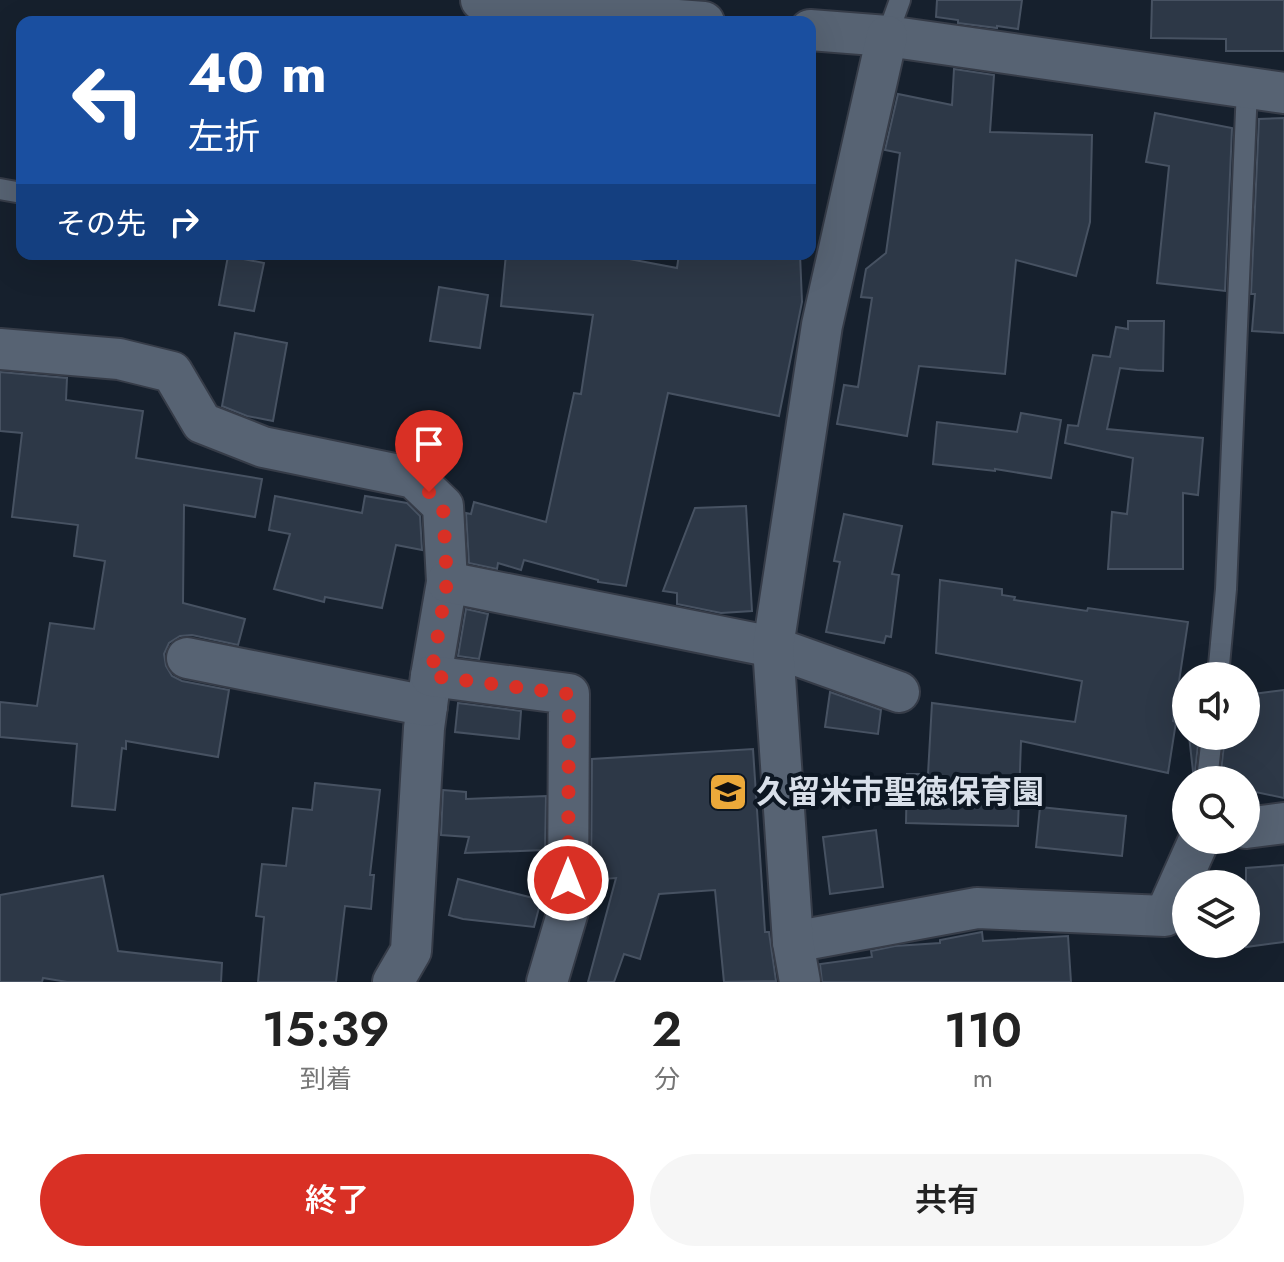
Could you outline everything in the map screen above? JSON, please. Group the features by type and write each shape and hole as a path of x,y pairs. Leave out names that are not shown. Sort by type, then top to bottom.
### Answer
{"street":[{"path":"481,0 549,10 626,16"},
{"path":"816,29 894,18 1265,90"},
{"path":"800,982 793,942 773,647 822,325 894,18"},
{"path":"0,349 119,359 172,372 202,423 263,447 414,478 443,506 447,582 424,728 411,951 393,982"},
{"path":"447,582 773,647 899,692"},
{"path":"187,658 429,691 569,694 568,911 547,982"},
{"path":"1260,826 1284,823"},
{"path":"793,942 977,908 1165,916 1193,854"}],"lane":[{"path":"1219,662 1265,90"}],"building":[{"path":"937,0 1022,0 1018,29 958,23 958,20 936,17"},
{"path":"1152,0 1284,0 1284,51 1226,51 1226,39 1151,38"},
{"path":"954,69 994,75 990,132 1092,135 1090,222 1076,276 1016,260 1005,374 919,366 907,436 837,424 844,385 858,387 872,298 861,297 866,269 886,253 900,153 885,150 898,94 952,105"},
{"path":"1155,113 1232,128 1225,291 1157,283 1169,166 1146,162"},
{"path":"1284,118 1284,333 1252,331 1259,119"},
{"path":"227,260 264,263 254,311 219,305"},
{"path":"505,260 635,260 677,268 678,260 800,260 802,302 779,416 668,393 626,586 598,582 524,560 521,570 498,563 497,569 469,563 466,513 471,514 474,502 546,522 574,393 581,394 593,315 501,306"},
{"path":"439,287 488,295 480,348 430,341"},
{"path":"1128,321 1164,321 1163,371 1120,368 1107,429 1203,438 1198,495 1183,493 1183,569 1108,569 1112,512 1127,514 1133,458 1065,443 1068,425 1078,426 1093,355 1110,357 1116,327 1128,329"},
{"path":"235,333 287,343 273,421 247,416 222,406"},
{"path":"0,372 67,378 66,400 143,411 136,458 262,479 255,517 184,505 183,603 245,619 238,645 192,635 180,636 169,643 164,654 172,676 182,681 229,690 218,757 126,741 126,749 122,748 115,810 72,806 77,744 0,737 0,702 37,706 50,623 94,629 105,561 74,556 78,525 12,517 22,433 0,431"},
{"path":"1021,413 1061,420 1051,478 933,464 937,422 1017,432"},
{"path":"275,496 362,513 365,496 407,503 420,516 422,550 396,545 382,608 325,597 324,602 274,589 290,534 269,530"},
{"path":"746,506 752,611 721,613 677,604 677,593 663,591 695,508"},
{"path":"844,514 902,526 892,574 899,575 891,637 886,636 884,643 826,632 840,562 834,561"},
{"path":"940,580 1002,589 1002,595 1015,597 1014,600 1188,622 1182,662 1172,662 1172,748 1168,773 1021,741 1018,826 906,823 907,774 928,774 932,703 1075,722 1082,681 936,653"},
{"path":"466,609 488,614 479,659 458,656"},
{"path":"1284,690 1284,798 1260,793 1260,766 1222,766 1223,750 1260,750 1260,693"},
{"path":"830,692 881,710 878,734 825,727"},
{"path":"458,703 521,711 519,739 455,732"},
{"path":"753,749 765,932 769,932 776,981 724,982 715,890 659,894 640,959 624,954 614,982 588,982 616,878 591,880 592,759"},
{"path":"1191,750 1197,750 1196,766 1192,766"},
{"path":"315,783 380,790 370,875 374,875 371,909 345,906 336,982 258,982 264,917 256,916 262,864 286,866 293,808 312,810"},
{"path":"443,790 466,792 466,799 546,796 545,850 465,853 469,837 441,835"},
{"path":"1040,807 1126,816 1122,856 1036,847"},
{"path":"876,830 883,887 830,894 823,837"},
{"path":"1284,865 1284,942 1260,945 1260,870 1246,868"},
{"path":"103,876 118,951 222,963 221,982 67,982 43,978 42,982 0,982 0,895"},
{"path":"458,879 541,900 534,927 449,915"},
{"path":"982,932 983,941 1068,936 1071,982 822,982 820,964 872,957 871,951 940,943 940,940"}],"place":[{"name":"久留米市聖徳保育園","path":"728,792"}],"route":[{"path":"429,492 443,506 447,582 431,676 569,694 568,880"}]}
